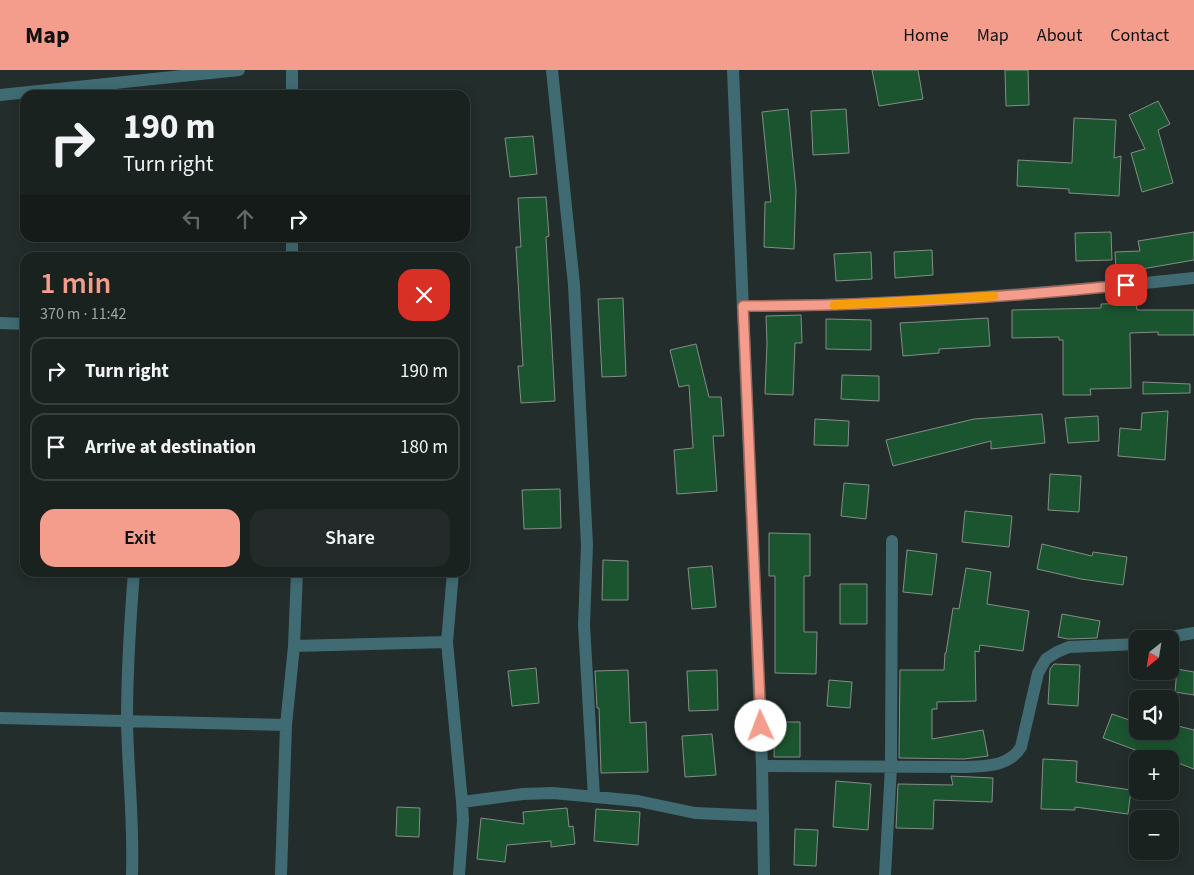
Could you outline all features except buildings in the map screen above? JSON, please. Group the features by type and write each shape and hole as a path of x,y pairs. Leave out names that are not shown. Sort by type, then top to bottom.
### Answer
{"street":[{"path":"48,90 239,70"},
{"path":"292,70 292,90"},
{"path":"552,70 576,305 587,545 584,625 594,797"},
{"path":"733,70 762,766 764,875"},
{"path":"0,95 20,93"},
{"path":"743,306 824,306 945,299 1110,287 1194,278"},
{"path":"0,323 20,324"},
{"path":"885,875 891,767 892,541"},
{"path":"132,875 133,850 127,721 134,577"},
{"path":"281,875 286,725 294,646 297,577"},
{"path":"453,577 447,642 463,820 459,875"},
{"path":"1179,636 1194,633"},
{"path":"294,646 447,642"},
{"path":"762,766 964,767 989,765 1011,760 1021,747 1038,673 1046,659 1069,647 1129,644"},
{"path":"0,718 286,725"},
{"path":"462,802 523,794 553,793 638,801 695,813 763,816"}],"slow traffic":[{"path":"834,305 994,296"}],"route":[{"path":"761,726 743,306 824,306 1126,285"}]}
